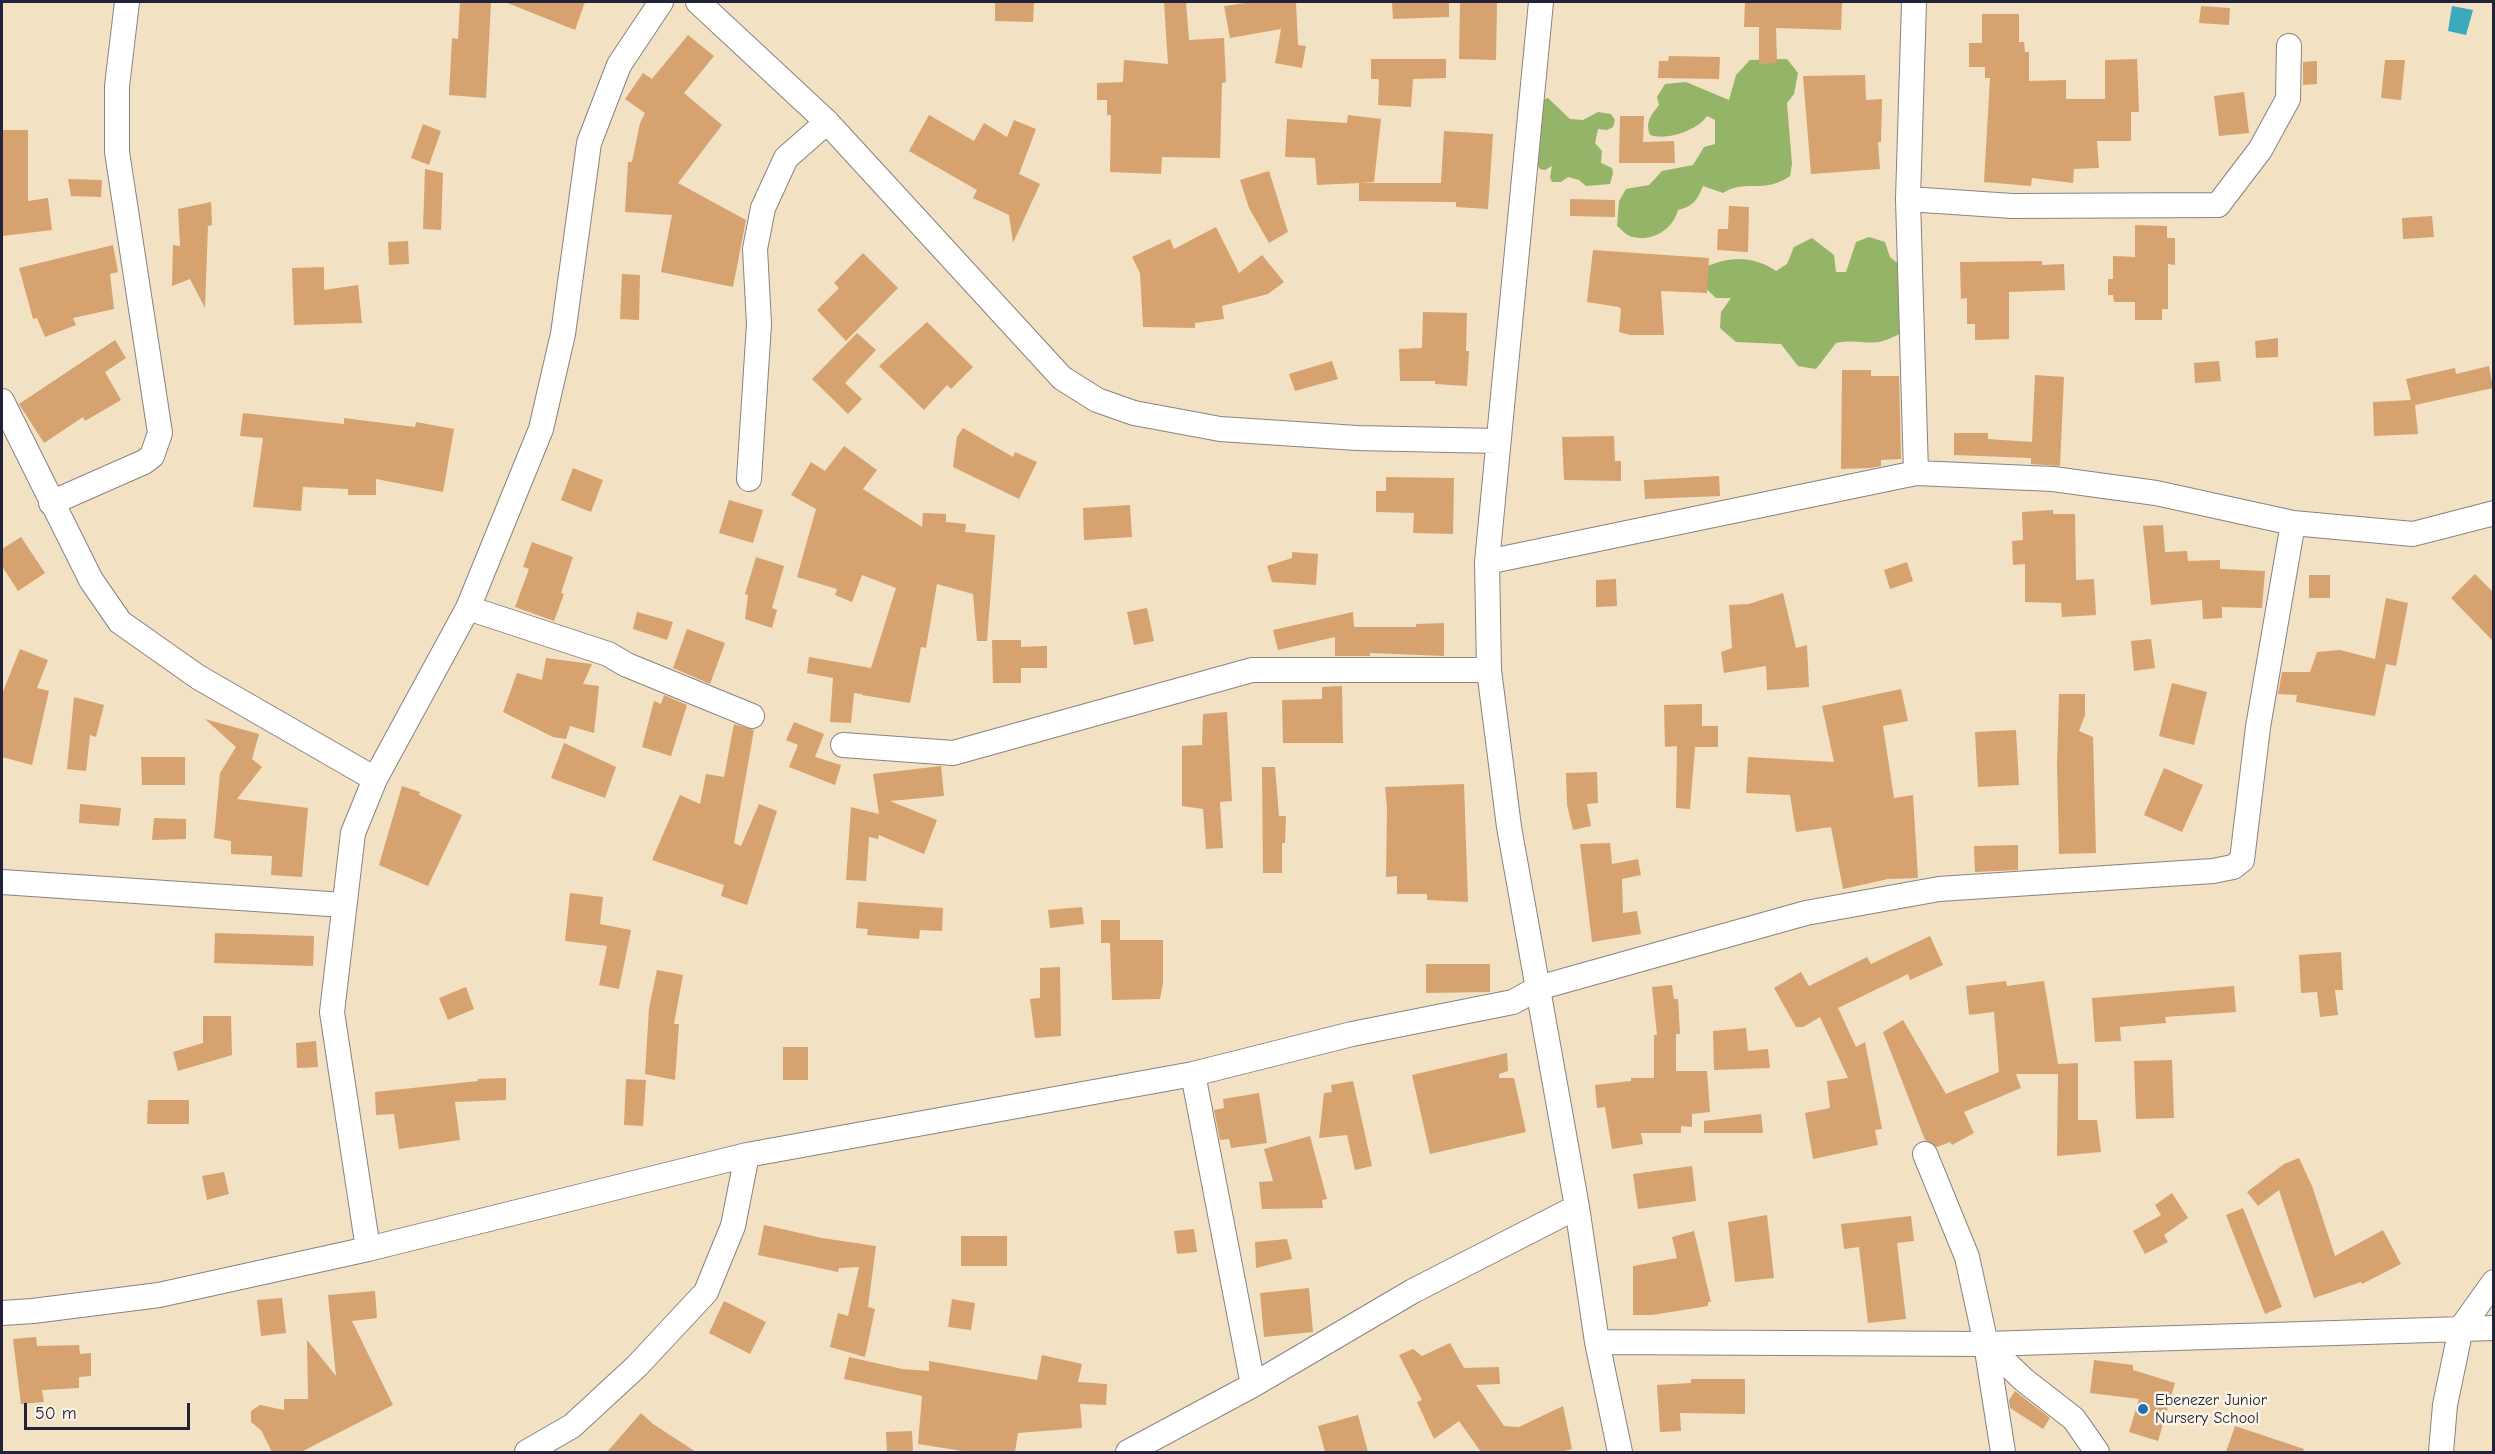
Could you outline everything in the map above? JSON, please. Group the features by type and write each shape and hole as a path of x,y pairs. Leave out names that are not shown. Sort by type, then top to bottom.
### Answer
{"street":[{"path":"51,503 144,462 152,456 160,433 117,152 117,86 127,2"},
{"path":"368,1249 332,1012 353,833 375,779 468,608 541,429 563,334 589,143 619,66 661,2"},
{"path":"698,2 827,122 1062,378 1097,400 1134,413 1220,429 1357,438 1497,441"},
{"path":"1540,2 1487,562 1489,670 1509,827 1577,1207 1598,1342 1620,1452"},
{"path":"1914,2 1908,199 1916,473"},
{"path":"1908,199 2012,206 2218,205 2260,150 2288,99 2289,46"},
{"path":"749,479 759,324 755,249 763,208 786,158 827,122"},
{"path":"5,416 91,580 120,622 198,677 375,779"},
{"path":"1487,562 1916,473 2053,479 2156,493 2293,523 2413,534 2493,513"},
{"path":"2,1313 159,1295 368,1249 747,1155 1193,1074 1352,1034 1513,1002 1538,988 1806,912 1939,890 2212,871 2233,867 2242,860 2258,727 2293,523"},
{"path":"468,608 608,654 627,665 753,716"},
{"path":"843,745 953,753 1252,670 1489,670"},
{"path":"2,882 344,905"},
{"path":"1193,1074 1253,1385"},
{"path":"1926,1154 1967,1257 1986,1344 2003,1452"},
{"path":"527,1452 572,1426 637,1366 706,1292 733,1226 747,1155"},
{"path":"1128,1452 1253,1385 1413,1291 1577,1207"},
{"path":"2441,1452 2445,1405 2461,1328 2493,1282"},
{"path":"1598,1342 1986,1344 2493,1328"},
{"path":"1986,1344 2024,1380 2074,1419 2092,1450"}],"green space":[{"path":"1787,59 1798,73 1794,94 1787,103 1792,164 1790,176 1772,185 1740,187 1723,193 1703,186 1694,202 1678,210 1672,223 1655,236 1633,237 1617,226 1619,201 1626,189 1649,185 1662,171 1693,165 1704,147 1715,144 1715,120 1707,116 1697,126 1682,133 1665,137 1650,135 1651,115 1659,105 1657,97 1665,84 1686,82 1729,100 1736,75 1750,60"},
{"path":"1548,98 1570,119 1583,120 1598,112 1611,114 1615,120 1613,127 1607,130 1598,129 1595,143 1602,151 1601,163 1612,168 1610,184 1586,186 1579,180 1568,177 1561,182 1552,182 1550,177 1552,166 1545,170 1540,169 1535,162 1543,100"},
{"path":"1869,237 1885,242 1890,257 1905,269 1901,333 1881,341 1836,343 1816,369 1798,366 1781,344 1736,342 1720,328 1721,312 1731,298 1716,298 1699,282 1702,269 1730,260 1758,262 1776,271 1787,264 1794,247 1812,238 1834,255 1836,272 1846,272 1856,242"}],"water":[{"path":"2452,6 2473,10 2466,35 2448,31"}],"building":[{"path":"460,2 491,3 486,98 449,95 452,38 458,39"},
{"path":"505,2 585,2 575,30"},
{"path":"995,2 1034,2 1033,22 995,21"},
{"path":"1164,2 1186,2 1189,40 1224,38 1226,82 1222,83 1220,158 1162,157 1161,174 1110,172 1111,115 1107,115 1107,100 1097,100 1097,83 1123,82 1124,60 1168,64"},
{"path":"1253,2 1296,2 1298,45 1306,46 1302,68 1275,63 1281,29 1230,38 1224,6"},
{"path":"1392,2 1449,2 1449,17 1393,19"},
{"path":"1460,2 1497,2 1496,60 1459,59"},
{"path":"1745,2 1842,2 1841,30 1776,28 1777,63 1759,64 1759,27 1744,27"},
{"path":"2201,6 2230,8 2229,25 2199,23"},
{"path":"1982,14 2019,14 2019,42 2024,42 2025,52 2029,52 2029,81 2066,80 2066,99 2105,99 2105,60 2137,59 2139,112 2131,112 2131,141 2097,141 2099,168 2074,169 2073,183 2032,178 2031,186 1984,182 1990,78 1985,78 1985,67 1969,67 1969,43 1982,43"},
{"path":"688,35 714,56 684,93 722,125 678,183 746,220 733,287 661,272 672,215 625,212 628,162 632,162 640,123 645,113 625,99 643,73 652,79"},
{"path":"1669,56 1720,57 1719,79 1658,78 1659,61 1668,61"},
{"path":"1371,59 1446,59 1446,78 1413,79 1411,107 1378,105 1379,82 1378,79 1371,79"},
{"path":"2385,60 2405,60 2401,100 2381,98"},
{"path":"2317,61 2317,84 2303,85 2303,62"},
{"path":"1865,75 1866,100 1882,99 1881,142 1878,142 1880,169 1811,174 1803,76"},
{"path":"2244,92 2249,133 2219,136 2214,96"},
{"path":"929,115 974,141 984,123 1007,137 1014,120 1036,129 1019,174 1040,184 1013,243 1009,215 973,198 977,190 909,151"},
{"path":"1348,115 1381,119 1374,182 1360,183 1441,183 1444,131 1493,134 1488,209 1456,207 1456,202 1359,201 1359,183 1317,185 1315,158 1285,157 1287,119 1347,123"},
{"path":"1620,116 1644,116 1643,142 1674,141 1675,163 1619,163"},
{"path":"423,124 441,131 429,165 411,158"},
{"path":"2,130 28,130 28,201 48,198 52,230 2,236"},
{"path":"425,169 443,173 441,230 423,229"},
{"path":"1269,171 1288,232 1269,243 1249,208 1240,180"},
{"path":"68,179 102,180 101,197 71,196"},
{"path":"1570,199 1615,200 1615,217 1570,216"},
{"path":"211,202 212,225 208,226 205,308 190,279 172,286 173,245 180,246 178,209"},
{"path":"1729,206 1749,207 1748,252 1717,250 1718,229 1728,229"},
{"path":"2432,216 2434,237 2403,239 2402,218"},
{"path":"2135,225 2167,226 2167,238 2175,238 2175,265 2168,264 2168,309 2162,309 2162,320 2135,320 2135,302 2114,302 2113,295 2108,295 2108,279 2113,279 2113,256 2135,257"},
{"path":"1216,227 1239,273 1262,255 1284,282 1268,294 1222,306 1224,319 1195,323 1195,328 1143,327 1140,273 1132,257 1170,239 1174,249"},
{"path":"408,241 409,264 389,265 388,242"},
{"path":"113,245 118,272 110,274 114,309 73,318 76,325 45,337 37,318 33,319 19,268"},
{"path":"1593,250 1709,258 1707,293 1661,291 1664,335 1630,335 1619,332 1621,310 1619,307 1587,302"},
{"path":"863,253 898,288 846,341 817,310 839,288 834,283"},
{"path":"2042,261 2042,265 2064,264 2065,290 2009,292 2009,339 1975,340 1975,324 1967,324 1967,298 1961,299 1960,262"},
{"path":"324,267 324,290 358,285 362,323 294,325 292,268"},
{"path":"622,274 640,275 639,320 620,319"},
{"path":"1423,312 1467,313 1466,351 1469,351 1467,386 1435,384 1435,381 1400,381 1399,349 1422,348"},
{"path":"927,322 973,367 951,389 947,385 924,410 879,366"},
{"path":"857,333 876,350 845,383 862,399 848,414 812,379"},
{"path":"2278,338 2278,357 2256,358 2255,341"},
{"path":"115,340 126,358 105,372 121,400 85,421 83,417 44,443 19,404"},
{"path":"1332,361 1338,379 1295,391 1289,374"},
{"path":"2219,361 2221,381 2195,383 2194,363"},
{"path":"2489,366 2493,388 2415,405 2418,434 2374,436 2373,402 2411,400 2406,379 2455,368 2456,374"},
{"path":"1842,370 1871,370 1871,376 1899,376 1901,459 1881,460 1881,466 1870,468 1841,469"},
{"path":"2035,375 2064,377 2060,466 2031,464 2031,458 1954,455 1954,433 1988,433 1988,439 2032,442"},
{"path":"243,413 344,424 344,418 415,427 416,422 454,429 443,492 376,479 376,495 348,495 348,489 303,487 301,511 253,507 263,438 240,436"},
{"path":"963,428 1013,457 1015,452 1037,462 1019,499 953,467 957,437"},
{"path":"1614,436 1615,461 1621,461 1621,481 1564,480 1562,437"},
{"path":"844,446 877,470 863,489 922,527 923,513 946,514 946,522 966,524 965,532 995,535 987,641 977,641 973,594 937,584 926,648 921,647 910,703 862,695 861,692 861,694 854,693 851,723 830,722 833,678 807,673 809,657 871,668 896,588 862,575 852,602 835,595 837,589 797,577 816,509 791,495 811,462 825,471"},
{"path":"573,468 603,480 591,512 561,500"},
{"path":"1719,476 1720,496 1645,499 1644,480"},
{"path":"1386,477 1454,478 1453,534 1413,533 1414,513 1376,512 1376,491 1386,491"},
{"path":"729,500 763,510 753,543 719,533"},
{"path":"1130,505 1132,537 1084,540 1083,508"},
{"path":"2053,510 2053,514 2075,514 2076,580 2094,579 2096,615 2062,617 2061,603 2025,602 2025,564 2013,565 2012,541 2023,540 2022,512"},
{"path":"2163,525 2165,552 2187,551 2188,561 2220,560 2220,569 2265,571 2262,608 2222,607 2222,618 2203,619 2202,600 2151,605 2143,526"},
{"path":"21,537 45,573 18,591 2,566 2,549"},
{"path":"532,542 573,557 561,593 564,594 554,621 515,607 529,569 523,567"},
{"path":"1292,552 1318,554 1316,585 1272,582 1267,566 1292,558"},
{"path":"756,557 784,566 772,608 777,610 772,628 745,619 748,595 745,594"},
{"path":"1907,562 1913,581 1890,589 1884,570"},
{"path":"2475,574 2493,592 2493,641 2451,598"},
{"path":"2309,575 2330,575 2330,598 2309,598"},
{"path":"1616,579 1617,606 1596,607 1596,580"},
{"path":"1783,593 1796,648 1807,645 1809,687 1767,690 1766,666 1724,673 1721,652 1732,648 1729,605 1749,604"},
{"path":"2386,598 2408,603 2396,666 2386,664 2375,716 2296,702 2297,695 2278,694 2282,672 2310,672 2317,652 2340,650 2375,659"},
{"path":"1147,608 1154,641 1134,645 1127,612"},
{"path":"637,612 673,622 667,640 633,629"},
{"path":"1353,612 1354,627 1416,627 1416,624 1444,623 1444,656 1370,653 1370,656 1335,656 1335,637 1278,650 1273,630"},
{"path":"687,629 725,643 710,684 673,668"},
{"path":"2151,639 2155,668 2134,671 2131,641"},
{"path":"992,640 1021,640 1021,647 1047,646 1047,668 1021,668 1021,683 993,683"},
{"path":"20,649 48,660 37,688 49,691 32,765 2,757 2,694"},
{"path":"546,658 592,664 583,684 599,686 594,733 570,726 566,739 553,737 503,712 517,673 542,680"},
{"path":"2172,683 2207,692 2194,745 2159,736"},
{"path":"1342,686 1343,743 1283,743 1282,700 1322,699 1322,687"},
{"path":"1901,689 1908,721 1883,726 1894,798 1913,795 1918,878 1888,879 1843,889 1831,827 1796,832 1790,795 1746,793 1748,757 1834,762 1822,706"},
{"path":"2059,694 2085,694 2085,715 2079,731 2093,737 2096,853 2059,854 2057,765"},
{"path":"664,695 687,705 671,756 642,747 654,701 661,704"},
{"path":"74,697 104,705 96,737 90,735 86,771 67,769"},
{"path":"1702,704 1702,726 1718,726 1718,747 1695,747 1690,809 1676,808 1677,746 1665,747 1664,705"},
{"path":"1227,712 1232,801 1220,802 1223,848 1206,849 1203,809 1182,806 1182,746 1202,745 1203,714"},
{"path":"205,719 259,734 252,759 262,767 237,799 308,808 302,877 271,875 272,856 231,854 231,841 214,838 220,773 236,747"},
{"path":"794,722 824,734 815,757 841,765 835,785 789,767 798,745 786,740"},
{"path":"734,724 754,730 734,843 741,846 759,804 777,811 747,905 721,896 724,885 652,860 680,795 700,804 706,774 724,777"},
{"path":"2016,730 2019,785 1978,787 1975,732"},
{"path":"564,743 616,767 605,798 551,778"},
{"path":"141,757 185,757 185,785 142,785"},
{"path":"941,766 944,796 890,801 937,820 924,854 879,835 878,839 869,837 866,881 846,880 851,807 879,814 873,774"},
{"path":"1262,767 1275,767 1279,816 1286,816 1285,843 1282,843 1282,873 1263,873"},
{"path":"2164,768 2203,785 2182,832 2144,815"},
{"path":"1597,772 1598,803 1587,804 1591,826 1573,830 1567,805 1566,773"},
{"path":"1464,784 1468,902 1427,900 1427,894 1397,894 1397,876 1386,877 1385,787"},
{"path":"402,786 420,792 419,795 462,815 428,886 379,865"},
{"path":"80,804 121,808 119,826 79,823"},
{"path":"154,818 186,819 186,839 152,840"},
{"path":"1610,843 1612,864 1638,859 1641,875 1622,879 1623,913 1637,911 1641,934 1592,942 1580,844"},
{"path":"2018,845 2018,870 1975,872 1974,846"},
{"path":"570,893 603,897 600,924 631,930 619,989 599,985 607,946 565,941"},
{"path":"858,902 943,908 942,931 920,930 919,939 867,935 868,929 856,928"},
{"path":"1082,907 1084,924 1050,928 1048,910"},
{"path":"1101,920 1120,920 1120,940 1163,940 1163,983 1160,999 1112,1000 1110,943 1101,943"},
{"path":"215,933 314,936 313,966 214,963"},
{"path":"1930,936 1943,965 1910,980 1908,974 1838,1008 1856,1047 1865,1042 1882,1129 1875,1130 1878,1145 1813,1159 1805,1113 1830,1108 1827,1081 1848,1078 1820,1017 1803,1027 1796,1027 1774,988 1801,972 1809,986 1867,957 1871,964"},
{"path":"2341,952 2343,990 2335,990 2338,1015 2320,1017 2317,992 2301,993 2299,955"},
{"path":"1426,964 1490,964 1490,992 1426,993"},
{"path":"1060,967 1061,1036 1035,1038 1030,999 1040,998 1040,968"},
{"path":"657,970 683,975 674,1024 679,1024 675,1080 645,1074 649,1008"},
{"path":"2006,981 2007,986 2044,981 2058,1064 2078,1063 2078,1120 2097,1120 2101,1152 2057,1156 2058,1074 2016,1074 2021,1088 1964,1112 1974,1133 1952,1145 1950,1142 1937,1147 1925,1140 1883,1032 1903,1020 1946,1094 1999,1072 1994,1012 1969,1015 1966,986"},
{"path":"1672,985 1674,999 1678,999 1680,1034 1676,1034 1676,1071 1707,1071 1710,1112 1692,1114 1692,1127 1681,1126 1681,1133 1641,1133 1643,1144 1612,1149 1605,1107 1597,1108 1595,1085 1631,1081 1631,1078 1654,1078 1654,1035 1657,1035 1652,987"},
{"path":"2234,986 2236,1012 2165,1017 2166,1023 2120,1027 2121,1041 2095,1042 2092,998"},
{"path":"466,987 474,1009 448,1020 439,998"},
{"path":"203,1016 231,1016 232,1055 178,1071 173,1052 203,1043"},
{"path":"1746,1028 1748,1051 1768,1049 1770,1068 1714,1070 1713,1031"},
{"path":"316,1041 318,1067 297,1068 296,1043"},
{"path":"783,1047 808,1047 808,1080 783,1080"},
{"path":"1507,1053 1508,1071 1499,1074 1499,1078 1514,1078 1526,1132 1430,1154 1412,1075"},
{"path":"2172,1060 2174,1118 2136,1119 2134,1061"},
{"path":"506,1078 506,1100 455,1102 460,1140 399,1149 394,1114 376,1115 375,1092 478,1081 478,1079"},
{"path":"626,1079 646,1080 643,1126 624,1125"},
{"path":"1353,1081 1372,1166 1355,1170 1347,1135 1319,1138 1324,1093 1332,1092 1331,1085"},
{"path":"1259,1093 1267,1143 1231,1148 1229,1139 1220,1140 1214,1110 1224,1108 1223,1099"},
{"path":"148,1100 189,1100 189,1124 147,1124"},
{"path":"1761,1114 1763,1133 1704,1133 1704,1121"},
{"path":"1310,1136 1327,1199 1322,1200 1323,1208 1262,1209 1259,1182 1273,1181 1264,1149"},
{"path":"2299,1158 2312,1186 2335,1256 2383,1230 2401,1264 2362,1284 2361,1282 2314,1298 2279,1190 2258,1206 2247,1192 2284,1164"},
{"path":"1692,1166 1696,1201 1638,1209 1633,1174"},
{"path":"224,1172 229,1194 207,1200 202,1176"},
{"path":"2172,1193 2188,1218 2164,1235 2168,1242 2145,1254 2133,1231 2161,1215 2155,1205"},
{"path":"2243,1208 2282,1307 2265,1314 2226,1215"},
{"path":"1767,1215 1774,1278 1735,1282 1728,1222"},
{"path":"1911,1216 1914,1241 1897,1243 1906,1319 1868,1323 1859,1247 1844,1249 1841,1224"},
{"path":"764,1225 822,1238 876,1246 868,1307 875,1309 865,1357 830,1347 838,1313 848,1316 859,1267 839,1268 838,1272 758,1255"},
{"path":"1194,1229 1197,1252 1177,1254 1174,1231"},
{"path":"1694,1231 1711,1302 1708,1302 1708,1306 1652,1315 1633,1315 1633,1266 1677,1258 1672,1237"},
{"path":"961,1236 1007,1236 1007,1266 961,1266"},
{"path":"1287,1239 1292,1259 1256,1268 1255,1242"},
{"path":"1309,1288 1313,1332 1264,1337 1260,1293"},
{"path":"375,1291 377,1318 352,1321 393,1405 301,1452 272,1452 261,1430 251,1422 251,1411 260,1405 284,1410 284,1399 308,1399 307,1340 336,1376 328,1295"},
{"path":"282,1298 286,1333 261,1336 257,1300"},
{"path":"952,1299 975,1303 971,1330 948,1327"},
{"path":"724,1301 766,1322 750,1354 709,1333"},
{"path":"36,1337 37,1346 79,1345 80,1354 91,1353 91,1376 79,1377 79,1388 42,1390 44,1402 21,1404 13,1339"},
{"path":"1450,1343 1464,1368 1499,1367 1500,1384 1476,1385 1504,1426 1519,1427 1563,1406 1572,1449 1561,1452 1481,1452 1459,1421 1434,1439 1417,1402 1422,1400 1399,1355 1413,1349 1422,1356"},
{"path":"1042,1355 1082,1364 1078,1382 1107,1384 1106,1405 1080,1404 1082,1428 1018,1433 1015,1452 969,1452 918,1444 922,1396 844,1379 849,1357 902,1369 929,1371 929,1361 1037,1380"},
{"path":"2094,1360 2133,1365 2133,1370 2175,1383 2158,1441 2129,1432 2139,1399 2090,1393"},
{"path":"1691,1379 1745,1379 1745,1414 1680,1413 1681,1431 1660,1432 1657,1385 1691,1383"},
{"path":"2015,1391 2050,1418 2043,1429 2010,1408 2009,1400"},
{"path":"641,1413 653,1424 696,1452 607,1452"},
{"path":"1358,1415 1368,1452 1325,1452 1318,1426"},
{"path":"2235,1426 2304,1449 2303,1452 2226,1452"},
{"path":"912,1431 913,1452 887,1452 886,1432"}],"place":[{"name":"Ebenezer Junior Nursery School","path":"2143,1409"}]}
